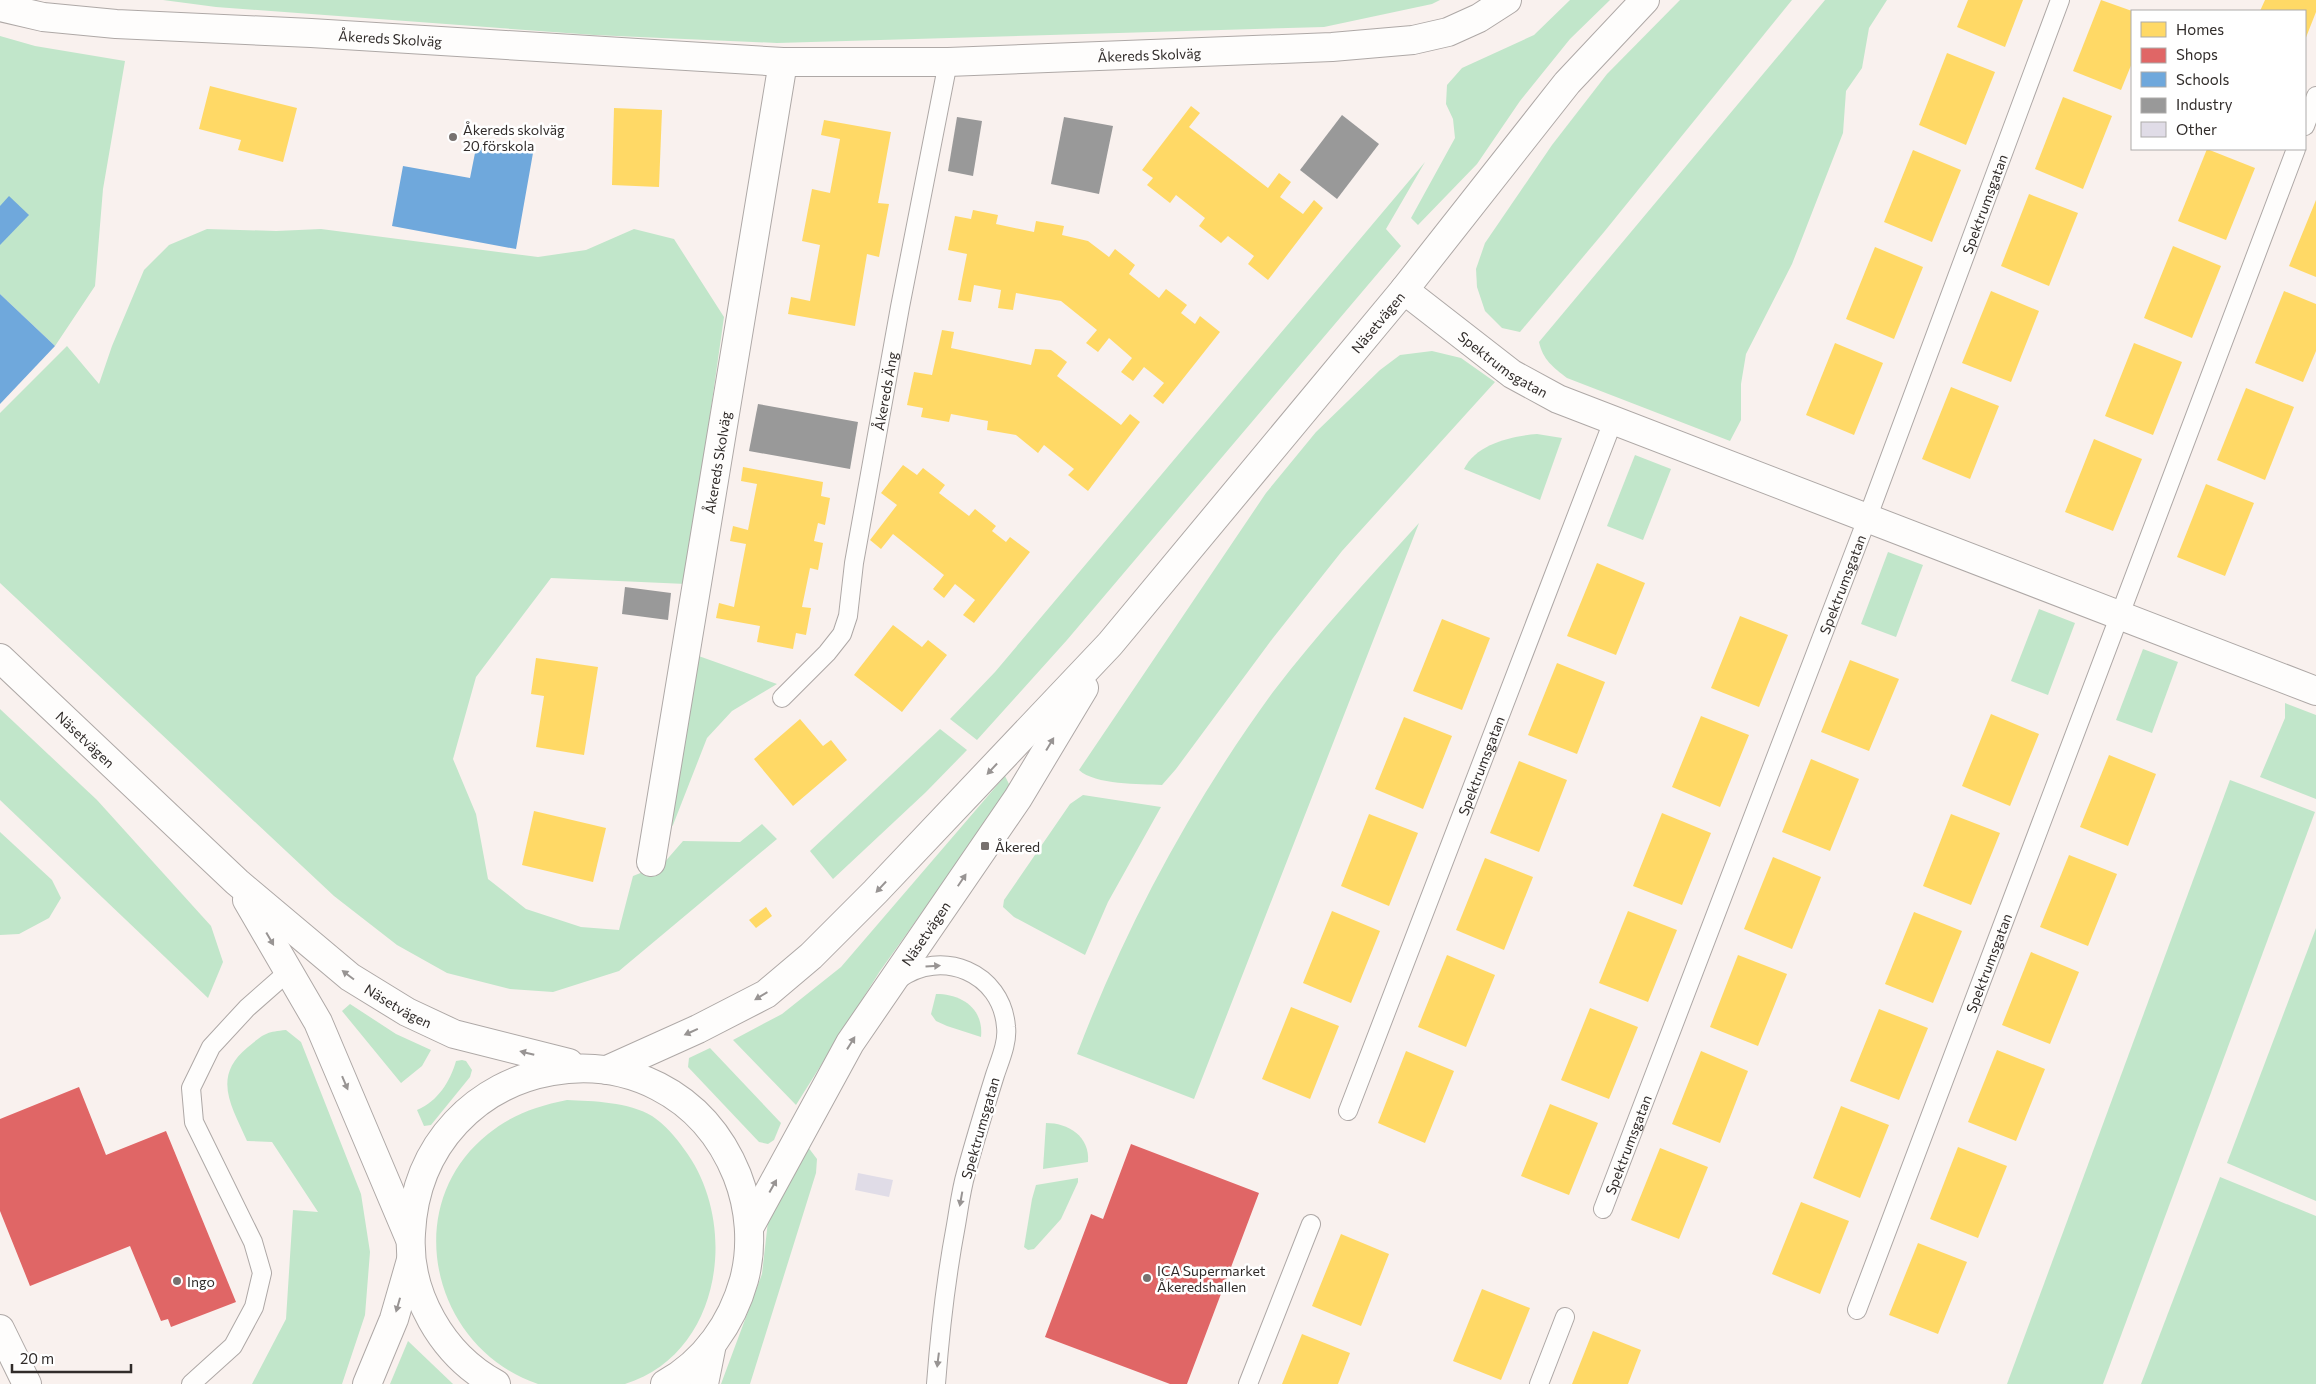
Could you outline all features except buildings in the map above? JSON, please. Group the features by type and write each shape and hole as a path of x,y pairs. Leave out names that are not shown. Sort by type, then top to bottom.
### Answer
{"street":[{"name":"Åkereds Skolväg","path":"0,7 43,17 116,24 311,33 783,62 948,62 1322,47 1413,40 1448,32 1479,18 1507,0"},
{"name":"Näsetvägen","path":"496,1384 467,1364 436,1327 424,1305 416,1282 411,1250 413,1210 423,1172 447,1132 463,1114 494,1091 522,1078 545,1071 599,1069 698,1029 766,994 811,956 875,892 1110,644 1404,290 1567,83 1645,0"},
{"name":"Åkereds Skolväg","path":"651,862 783,62"},
{"name":"Spektrumsgatan","path":"1404,290 1512,374 1558,399 2316,691"},
{"name":"Näsetvägen","path":"749,1228 850,1043 1018,798 1110,644"},
{"name":"Näsetvägen","path":"0,658 237,882 350,977 407,1012 454,1034 651,1083 689,1108 705,1124 720,1142 734,1169 746,1206 749,1228 746,1270 734,1309 712,1344 686,1370 665,1384"},
{"name":"Näsetvägen","path":"237,882 318,1022 411,1250"},
{"path":"367,1384 394,1319 411,1250"},
{"path":"0,1329 26,1384"},
{"path":"704,1384 712,1344"}],"lane":[{"name":"Spektrumsgatan","path":"1603,1209 1867,519 2060,0"},
{"name":"Åkereds Äng","path":"782,698 827,653 842,634 848,616 854,563 900,307 948,62"},
{"path":"2306,123 2316,96"},
{"name":"Spektrumsgatan","path":"1857,1310 2296,150"},
{"name":"Spektrumsgatan","path":"1348,1111 1613,421"},
{"name":"Spektrumsgatan","path":"890,985 909,971 927,966 950,965 962,968 978,976 992,991 1003,1012 1006,1028 1002,1051 965,1175 948,1273 936,1384"},
{"path":"191,1384 233,1346 254,1307 262,1273 253,1242 194,1122 191,1088 211,1047 247,1008 289,971"},
{"path":"1248,1384 1311,1224"},
{"path":"1538,1384 1565,1317"}],"green space":[{"path":"163,0 1440,0 1432,4 1324,27 777,43 594,35 216,7"},
{"path":"1570,0 1610,0 1570,39 1520,101 1477,164 1418,225 1411,218 1455,138 1453,119 1446,104 1447,85 1462,68 1534,35"},
{"path":"1680,0 1792,0 1604,232 1520,332 1502,328 1485,311 1477,287 1476,269 1485,243 1552,145 1607,74"},
{"path":"1825,0 1887,0 1869,28 1862,68 1846,91 1843,133 1792,264 1746,354 1741,384 1741,420 1730,441 1567,378 1553,367 1546,358 1539,342"},
{"path":"0,36 35,46 125,61 103,189 95,286 55,346 0,294"},
{"path":"1425,162 1386,229 1401,246 1067,640 977,740 950,719 995,672"},
{"path":"207,229 276,231 321,229 538,257 586,250 634,229 674,239 724,317 686,584 551,578 476,677 453,759 476,814 488,879 526,909 581,927 619,930 633,876 663,864 683,841 740,842 762,824 777,839 619,971 553,992 510,989 447,973 397,945 334,896 0,583 0,413 67,346 99,384 112,346 144,270 169,245"},
{"path":"1432,351 1461,358 1495,382 1342,551 1273,638 1176,769 1162,785 1106,781 1086,775 1079,770 1266,493 1316,432 1380,370 1400,355"},
{"path":"1537,434 1562,438 1540,500 1464,469 1477,453 1486,447 1506,439"},
{"path":"1635,455 1671,469 1643,540 1607,526"},
{"path":"1419,523 1194,1099 1077,1054 1096,1006 1139,912 1188,821 1215,777 1243,734 1290,670 1344,606"},
{"path":"1888,552 1923,565 1896,637 1861,624"},
{"path":"2039,609 2075,623 2048,695 2011,681"},
{"path":"2143,649 2178,662 2152,733 2116,720"},
{"path":"693,654 777,684 732,711 707,738 673,825 662,837"},
{"path":"2285,703 2316,715 2316,799 2260,777 2285,718"},
{"path":"0,709 97,800 211,926 223,962 208,998 0,800"},
{"path":"940,729 967,750 926,792 833,879 810,851"},
{"path":"1005,776 1011,788 880,971 796,1105 733,1040 782,1014 841,967"},
{"path":"2230,780 2315,812 2103,1384 2007,1384"},
{"path":"1083,795 1161,807 1108,902 1085,955 1014,917 1003,907 1004,900 1070,804"},
{"path":"0,832 52,880 61,898 49,918 19,934 0,935"},
{"path":"2316,928 2316,1201 2227,1163"},
{"path":"936,994 954,997 969,1005 979,1018 981,1037 936,1021 931,1014"},
{"path":"350,1004 396,1034 431,1050 422,1066 401,1083 342,1011"},
{"path":"286,1030 301,1042 361,1194 370,1252 365,1315 342,1384 252,1384 286,1319 293,1210 318,1212 272,1142 247,1141 231,1104 227,1081 230,1069 237,1058 248,1047 265,1034"},
{"path":"710,1048 781,1123 774,1140 768,1144 759,1142 688,1067 689,1058"},
{"path":"456,1061 466,1061 472,1070 470,1077 431,1125 424,1126 417,1110 437,1096 447,1083"},
{"path":"567,1100 622,1105 643,1111 656,1119 670,1131 684,1149 702,1179 712,1213 716,1248 712,1283 701,1316 683,1345 658,1368 625,1384 538,1384 502,1366 473,1340 452,1308 440,1272 436,1235 443,1198 460,1164 488,1134 515,1116 535,1108"},
{"path":"1046,1123 1062,1125 1076,1133 1085,1145 1088,1153 1088,1162 1043,1169"},
{"path":"808,1147 817,1159 816,1173 750,1384 721,1384 762,1274 768,1221"},
{"path":"2220,1177 2316,1216 2316,1384 2141,1384"},
{"path":"1078,1178 1078,1182 1061,1219 1034,1249 1028,1250 1024,1247 1036,1185"},
{"path":"408,1341 453,1384 390,1384"}],"place":[{"name":"Åkereds skolväg 20 förskola","path":"453,137"},
{"name":"Åkered","path":"985,846"},
{"name":"ICA Supermarket Åkeredshallen","path":"1147,1278"},
{"name":"Ingo","path":"177,1281"}]}
